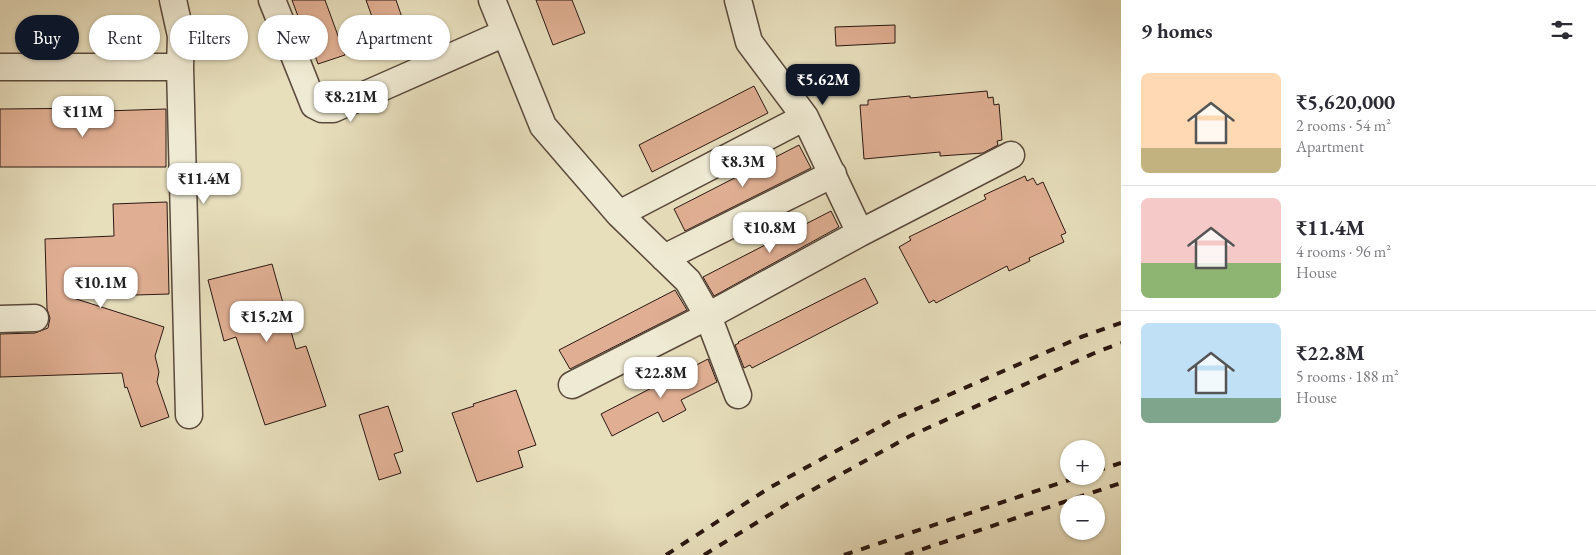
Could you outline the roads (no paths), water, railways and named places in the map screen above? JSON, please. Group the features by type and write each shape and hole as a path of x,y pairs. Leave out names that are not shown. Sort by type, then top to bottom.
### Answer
{"street":[{"path":"172,0 181,36 180,67 189,415"},
{"path":"272,0 314,105 322,109 333,109 505,33"},
{"path":"492,0 544,126 619,214 688,281 708,316 738,395"},
{"path":"738,0 749,42 805,118 860,233"},
{"path":"0,67 180,67"},
{"path":"619,214 805,118"},
{"path":"572,385 708,316 860,233 1011,155"},
{"path":"664,258 833,174"},
{"path":"0,319 35,318"}],"railway":[{"path":"666,555 769,488 896,418 1081,337 1121,323"},
{"path":"704,555 787,504 910,436 1099,351 1121,343"},
{"path":"1105,468 1121,463"},
{"path":"844,555 1060,483"},
{"path":"905,555 1121,483"}]}
